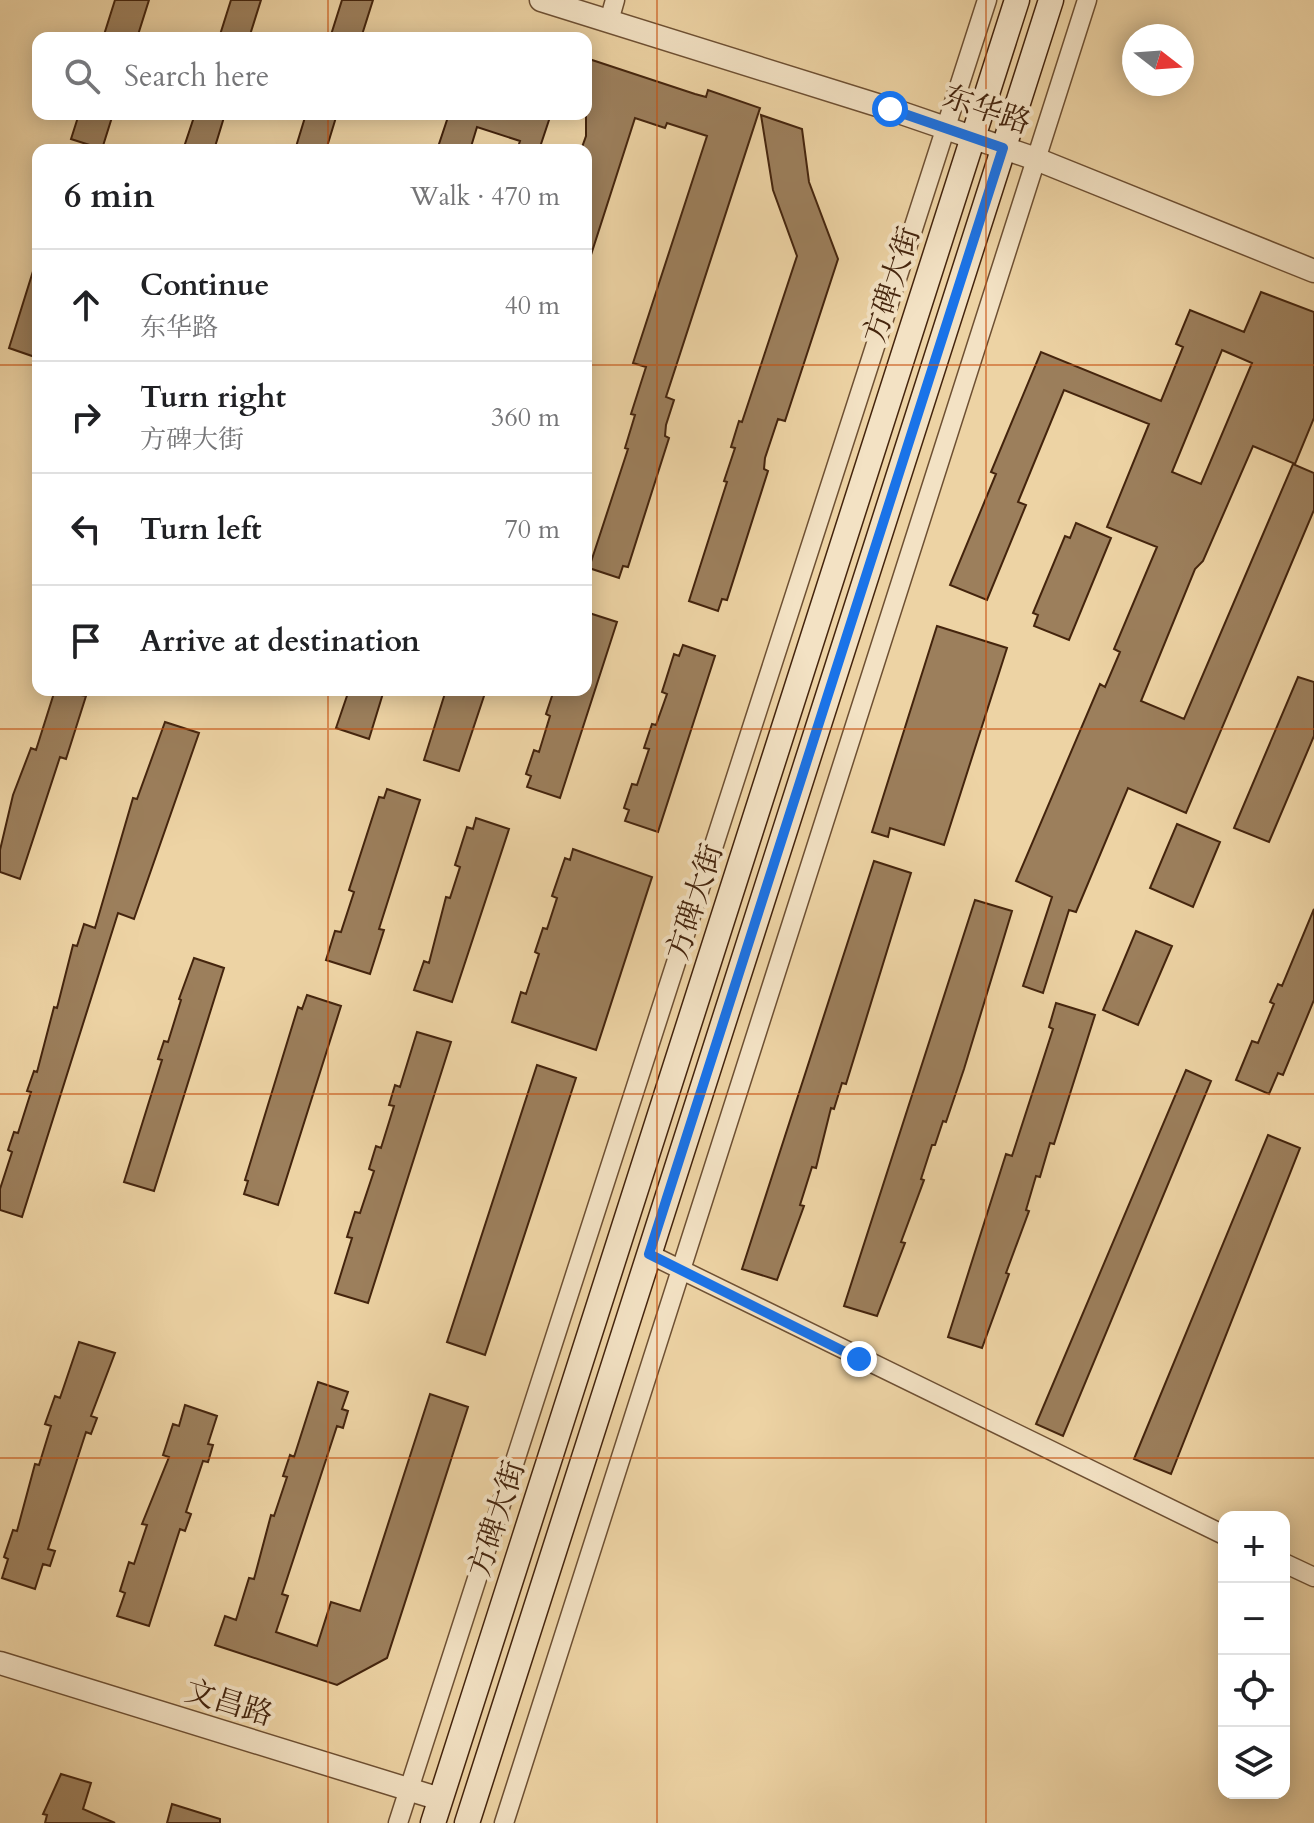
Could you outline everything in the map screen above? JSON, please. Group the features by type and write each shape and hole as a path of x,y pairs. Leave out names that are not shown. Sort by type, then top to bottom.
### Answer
{"main road":[{"name":"方碑大街","path":"433,1823 1017,0"},
{"path":"467,1823 1051,0"}],"street":[{"name":"东华路","path":"541,0 612,11 1036,159 1314,271"},
{"path":"398,1823 987,0"},
{"path":"504,1823 1087,0"},
{"path":"649,1254 1218,1532"},
{"path":"1290,1566 1314,1577"},
{"name":"文昌路","path":"0,1663 440,1799"}],"building":[{"path":"115,0 149,0 139,32 105,32"},
{"path":"231,0 261,0 251,32 221,32"},
{"path":"342,0 373,0 363,32 332,32"},
{"path":"592,60 695,94 706,97 708,90 760,108 666,397 674,400 666,425 665,436 669,438 628,567 623,566 619,578 592,569 592,559 628,449 625,448 635,415 631,414 646,367 633,363 707,136 667,123 665,128 635,118 592,252 592,144 583,144 586,120 592,120"},
{"path":"761,115 802,129 809,182 838,259 785,421 778,419 765,458 764,469 768,471 727,600 722,599 718,611 689,601 727,482 724,481 735,448 731,447 739,421 742,422 797,256 773,190"},
{"path":"77,120 111,120 104,144 86,144 71,139"},
{"path":"193,120 223,120 216,144 185,144"},
{"path":"304,120 335,120 328,144 297,144"},
{"path":"447,120 549,120 541,144 519,144 520,141 477,127 472,144 439,144"},
{"path":"32,274 32,356 9,348"},
{"path":"1261,292 1314,312 1314,418 1295,464 1253,446 1203,561 1195,569 1141,701 1184,719 1293,464 1314,473 1314,510 1186,813 1128,788 1076,912 1069,910 1043,993 1023,986 1052,897 1016,881 1100,684 1105,687 1120,652 1114,649 1157,547 1107,527 1149,424 1064,390 1018,502 1026,505 987,600 950,585 996,474 991,472 1041,352 1161,401 1183,347 1176,344 1190,310 1244,332","holes":["1222,350 1252,363 1201,484 1172,472"]},
{"path":"1076,523 1111,538 1069,640 1034,626 1038,615 1033,613 1065,536 1070,538"},
{"path":"592,614 617,622 560,798 527,787 531,776 526,774 534,750 539,752 550,716 546,714 552,696 592,696"},
{"path":"937,626 1007,648 944,845 890,828 888,837 872,832"},
{"path":"683,645 715,656 658,832 625,821 629,810 624,808 632,784 637,785 649,749 644,748 667,694 662,692 674,654 679,656"},
{"path":"1298,677 1314,682 1314,736 1269,842 1234,828"},
{"path":"53,696 86,696 66,759 60,757 20,879 0,872 0,850 13,795 31,748 36,750"},
{"path":"347,696 382,696 369,739 336,728"},
{"path":"444,696 484,696 459,771 424,760"},
{"path":"165,722 199,733 134,919 118,913 22,1217 0,1210 0,1189 12,1152 8,1150 14,1132 18,1133 31,1092 27,1091 34,1071 37,1072 73,945 77,946 84,924 95,928 133,798 137,799"},
{"path":"387,789 420,800 379,929 384,930 370,974 326,960 335,931 341,932 354,892 349,890 379,797 384,798"},
{"path":"476,818 509,829 452,1002 414,990 424,961 429,963 446,897 450,898 460,867 455,865 467,827 473,829"},
{"path":"1177,824 1220,842 1193,907 1150,888"},
{"path":"573,849 652,877 596,1050 512,1022 521,992 526,994 539,954 535,952 543,928 547,929 557,898 552,896 565,858 570,860"},
{"path":"874,861 911,873 846,1084 842,1083 834,1109 831,1108 816,1168 812,1167 800,1205 804,1206 777,1280 742,1269"},
{"path":"975,900 1012,911 964,1069 946,1122 943,1121 935,1145 932,1145 921,1179 924,1180 901,1242 905,1243 877,1316 844,1306"},
{"path":"1314,909 1314,1000 1283,1075 1278,1073 1269,1094 1236,1080 1252,1041 1258,1043 1274,1004 1270,1002 1278,984 1282,986"},
{"path":"1136,931 1172,946 1138,1025 1103,1010"},
{"path":"194,958 224,968 154,1191 124,1182 162,1060 158,1059 164,1041 168,1042"},
{"path":"307,995 341,1006 278,1205 244,1194 248,1181 245,1180 298,1007 302,1009"},
{"path":"1056,1003 1095,1015 1054,1144 1050,1143 1040,1177 1036,1176 1026,1210 1029,1211 982,1348 948,1337 1006,1154 1012,1156 1053,1029 1049,1027"},
{"path":"417,1032 451,1042 368,1303 335,1293 352,1238 347,1237 355,1212 360,1213 374,1171 369,1169 376,1146 381,1148 394,1106 389,1105 395,1085 400,1087"},
{"path":"537,1065 576,1078 485,1355 447,1342"},
{"path":"1186,1070 1211,1081 1063,1436 1036,1424"},
{"path":"1268,1135 1300,1148 1171,1474 1134,1459"},
{"path":"79,1342 115,1353 91,1416 97,1418 91,1434 86,1432 48,1549 55,1551 50,1566 43,1564 35,1589 2,1578 8,1559 4,1557 13,1530 17,1531 35,1464 39,1465 51,1426 45,1424 55,1396 60,1398"},
{"path":"318,1382 348,1392 342,1409 348,1411 343,1428 337,1426 282,1594 288,1596 276,1632 317,1646 331,1602 360,1611 430,1394 468,1407 387,1658 337,1685 215,1645 225,1616 236,1620 249,1578 254,1579 271,1515 274,1516 287,1477 283,1476 290,1455 294,1457"},
{"path":"185,1405 217,1416 208,1444 213,1445 208,1462 203,1461 186,1512 191,1514 185,1531 180,1529 149,1626 117,1616 125,1593 120,1591 129,1562 134,1564 147,1525 142,1524 169,1457 163,1455 173,1424 179,1426"},
{"path":"61,1774 91,1783 83,1809 115,1823 45,1823 47,1815 43,1814"},
{"path":"172,1804 220,1819 220,1823 167,1823"}],"route":[{"path":"859,1359 649,1254 1003,148 890,109"}]}
